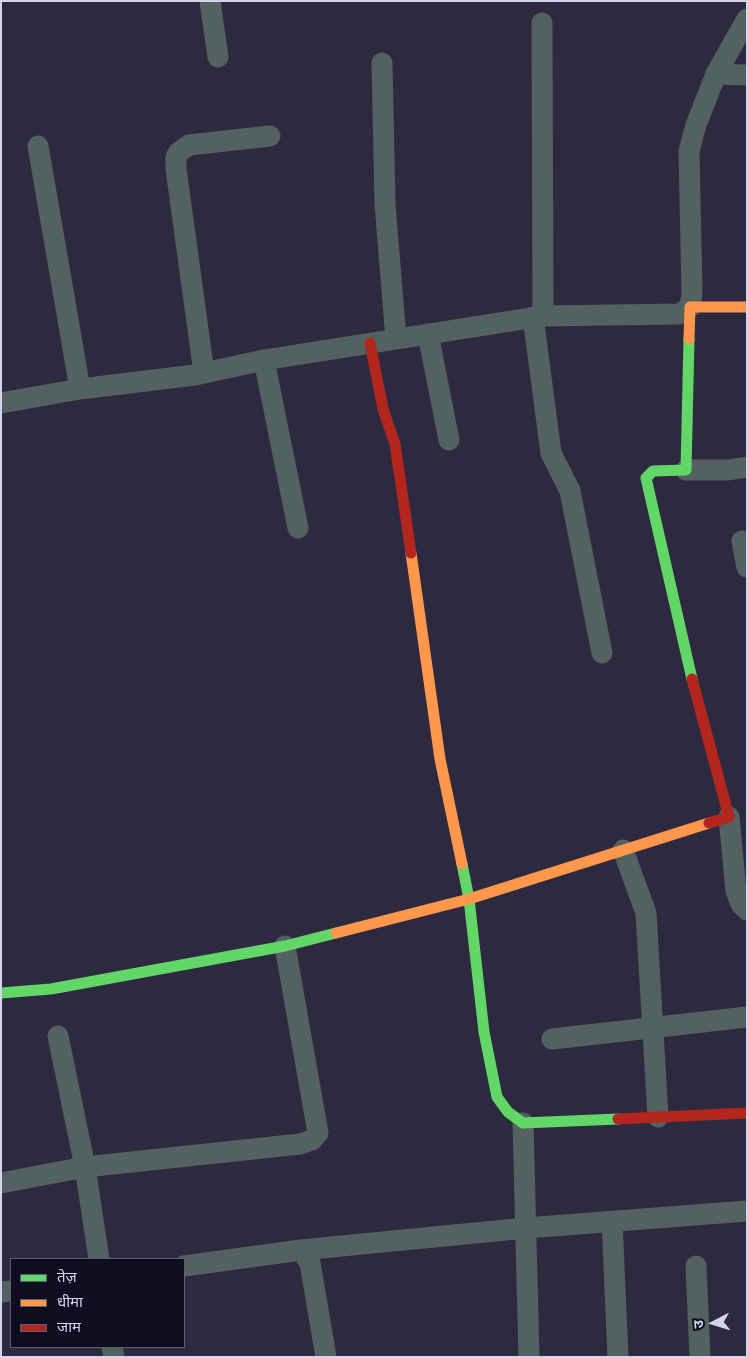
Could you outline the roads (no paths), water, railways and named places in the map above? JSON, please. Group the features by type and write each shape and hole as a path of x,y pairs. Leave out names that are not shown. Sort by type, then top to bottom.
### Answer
{"street":[{"path":"210,1 218,56"},
{"path":"686,470 690,307 692,293 690,152 696,125 716,74 747,19"},
{"path":"542,23 538,317 551,454 570,492 602,653"},
{"path":"382,63 385,204 396,339"},
{"path":"716,74 747,75"},
{"path":"204,373 176,157 179,152 189,145 270,136"},
{"path":"38,146 80,389"},
{"path":"1,403 80,389 204,373 264,360 538,317 679,314 690,307 747,307"},
{"path":"428,334 449,440"},
{"path":"370,343 383,409 395,444 440,758 469,900 484,1032 497,1097 508,1112 523,1122 747,1113"},
{"path":"264,360 298,528"},
{"path":"747,467 728,470 653,472 646,478 679,628 729,817 740,871 738,898 747,910"},
{"path":"742,541 747,567"},
{"path":"1,993 52,988 285,946 469,900 729,817"},
{"path":"624,850 646,912 658,1117"},
{"path":"1,1182 85,1167 307,1143 316,1136 318,1133 285,946"},
{"path":"552,1039 653,1026 747,1017"},
{"path":"58,1036 85,1167 99,1258"},
{"path":"523,1122 529,1357"},
{"path":"185,1266 301,1250 526,1228 747,1211"},
{"path":"612,1222 618,1357"},
{"path":"301,1250 310,1263 326,1357"},
{"path":"696,1266 700,1357"}]}
